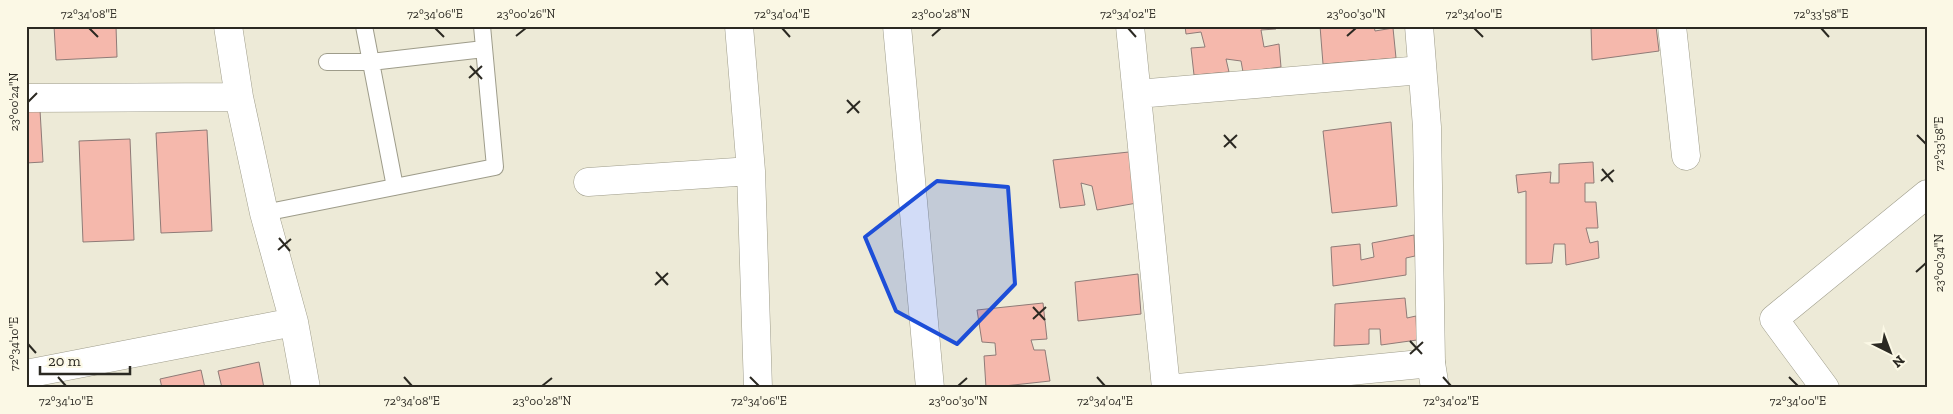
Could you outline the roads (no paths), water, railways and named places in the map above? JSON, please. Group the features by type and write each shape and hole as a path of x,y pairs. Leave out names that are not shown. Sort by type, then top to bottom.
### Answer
{"street":[{"path":"228,26 238,96 264,213 294,322 306,388"},
{"path":"739,26 750,171 758,388"},
{"path":"897,26 930,388"},
{"path":"1130,26 1166,388"},
{"path":"1178,388 1433,375 1427,127 1419,26"},
{"path":"1672,26 1686,156"},
{"path":"1137,94 1422,70"},
{"path":"26,98 238,96"},
{"path":"588,182 750,171"},
{"path":"1826,388 1774,319 1927,194"},
{"path":"26,374 294,322"}],"lane":[{"path":"364,26 395,187"},
{"path":"264,213 495,167 482,26"},
{"path":"327,62 371,62 484,49"}]}
